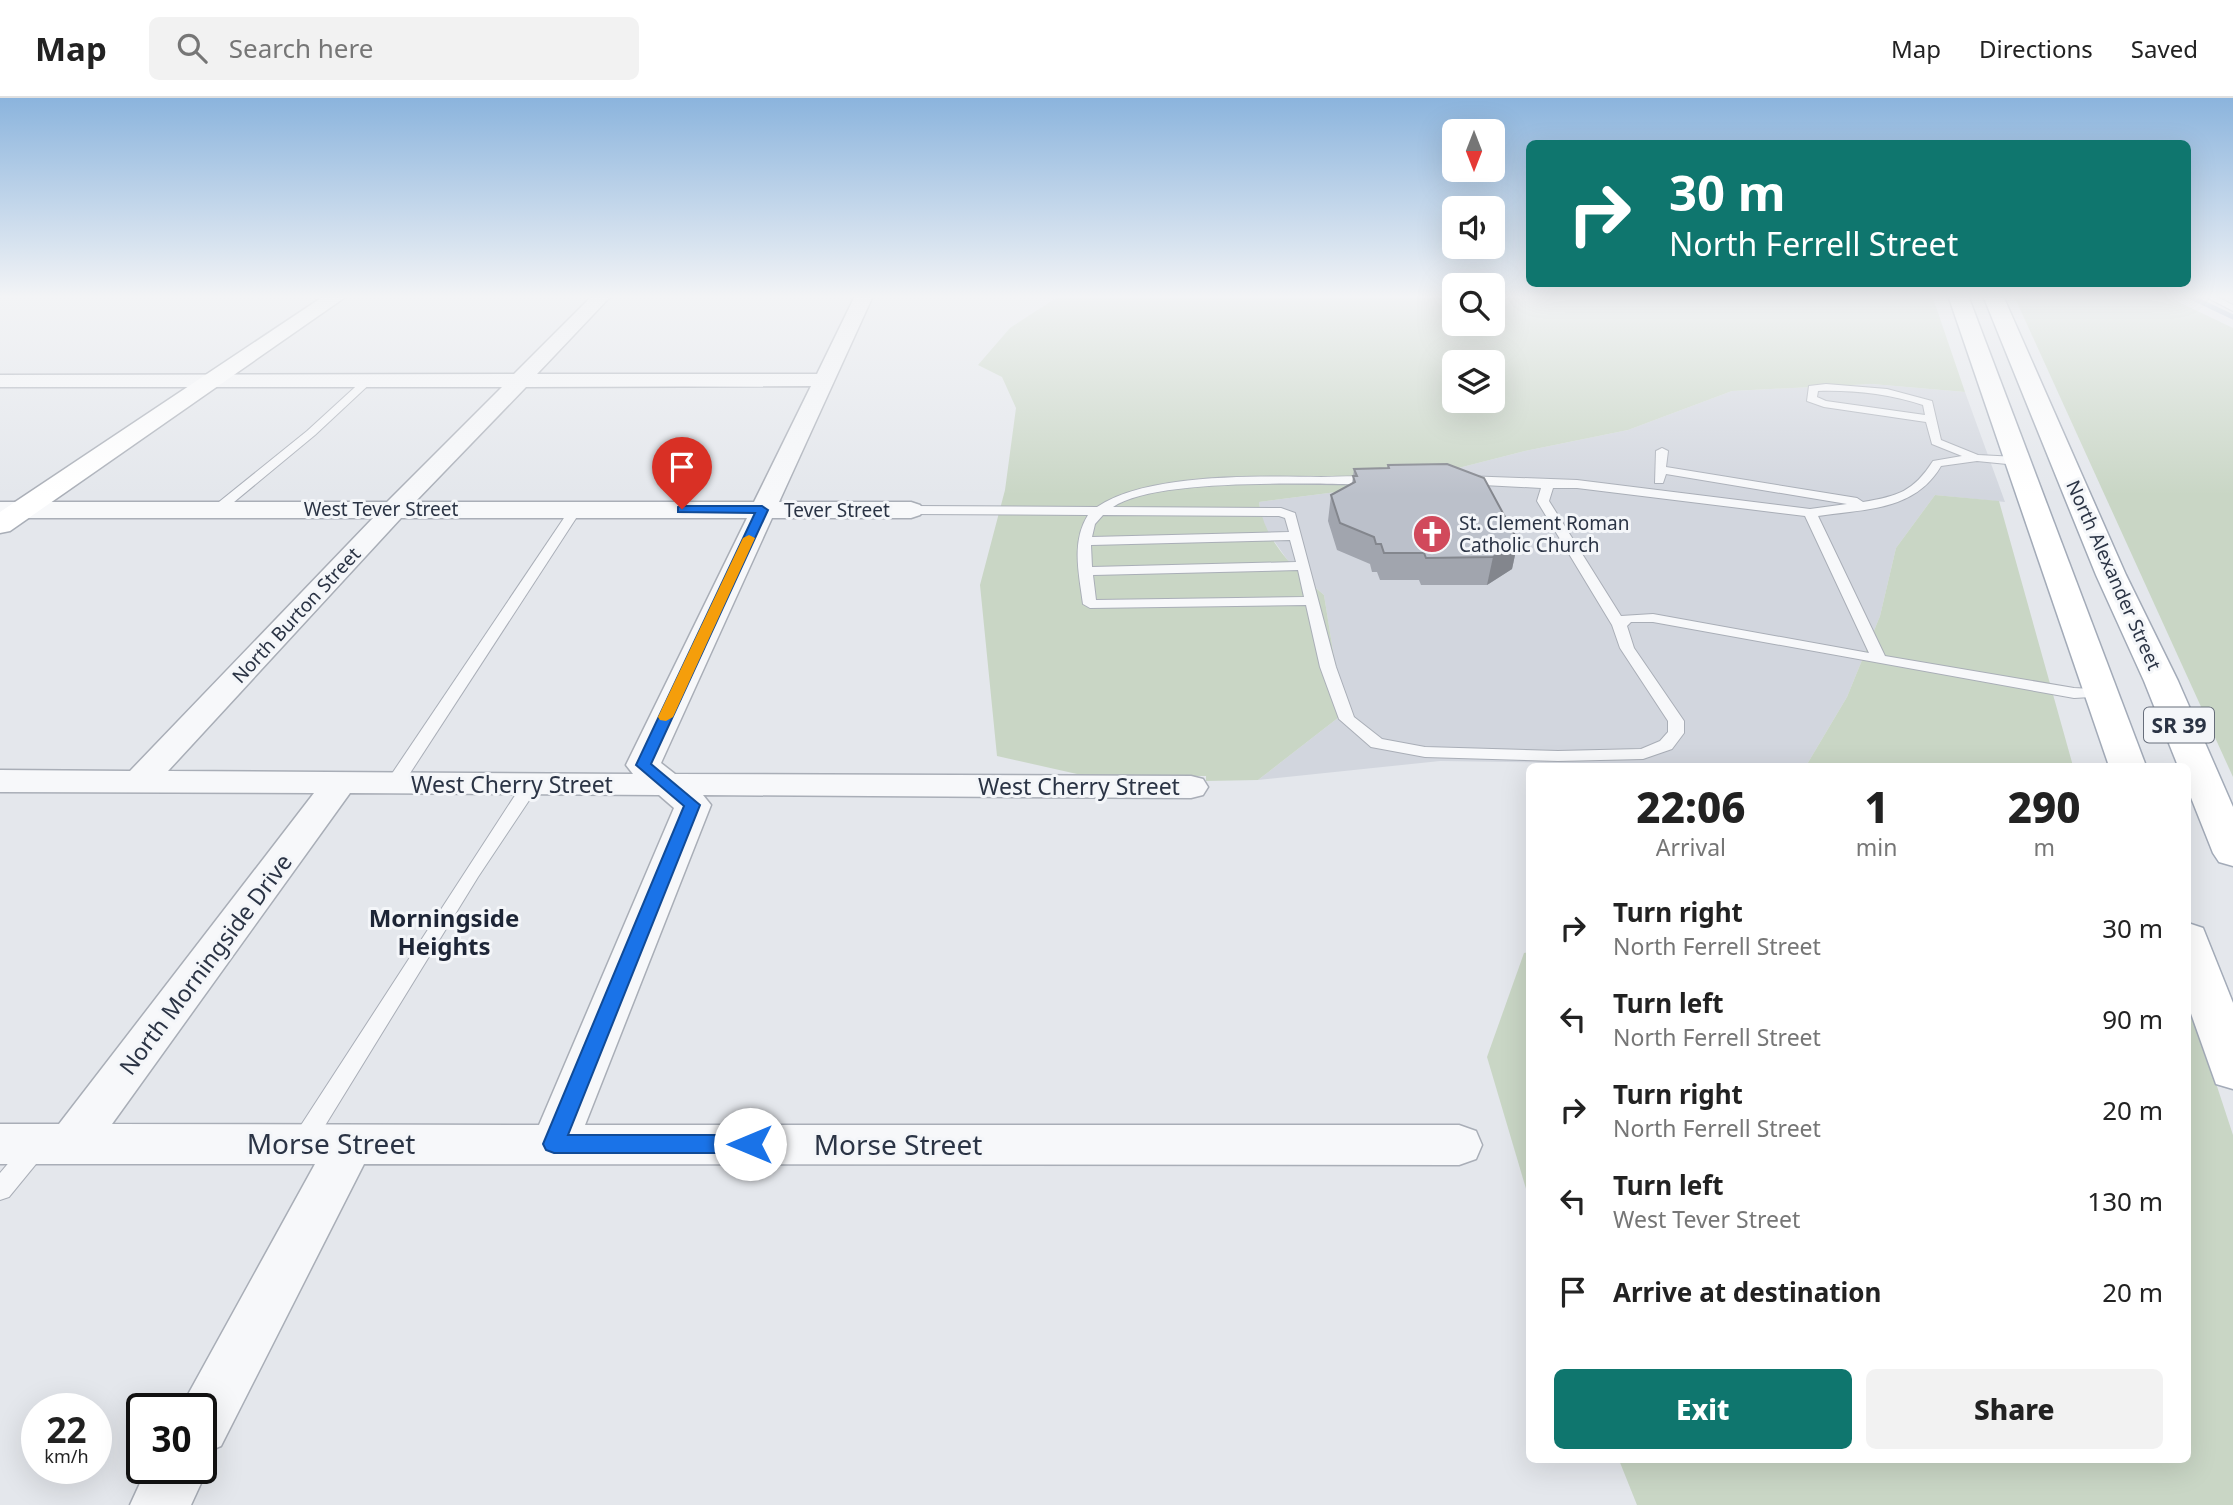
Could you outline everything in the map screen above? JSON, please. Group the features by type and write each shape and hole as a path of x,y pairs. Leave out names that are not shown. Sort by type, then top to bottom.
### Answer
{"main road":[{"path":"0,525 11,510 238,364"},
{"name":"North Alexander Street","path":"1982,364 2127,763"},
{"name":"North Alexander Street","path":"2022,364 2081,505 2161,681 2233,853"},
{"path":"2017,461 2045,473 2081,505"},
{"path":"2103,694 2147,688 2161,681"},
{"path":"2191,948 2233,1070"}],"street":[{"name":"North Burton Street","path":"140,782 396,508 538,364"},
{"path":"554,1144 692,805 669,783 643,765 833,364"},
{"path":"0,381 825,380"},
{"name":"West Tever Street","path":"11,510 762,510"},
{"name":"Tever Street","path":"762,510 911,510"},
{"name":"West Cherry Street","path":"0,782 1191,787"},
{"name":"North Morningside Drive","path":"37,1143 339,784"},
{"name":"Morse Street","path":"37,1143 1460,1145"},
{"path":"217,1396 351,1143"},
{"path":"159,1505 170,1484"}],"lane":[{"path":"218,509 311,433 369,380"},
{"path":"1450,481 1577,484 1810,513 1867,504 1912,492 1929,478 1937,463 1936,442 1928,403 1914,397 1829,387 1813,388 1811,399 1824,404 1931,419"},
{"path":"1936,442 1977,458"},
{"path":"1657,494 1662,450"},
{"path":"1937,463 1977,458 2017,461"},
{"path":"1660,470 1867,504"},
{"path":"1313,601 1090,604 1085,541 1092,516 1104,505 1142,493 1179,487 1276,481 1390,481"},
{"path":"911,510 1282,512 1291,516 1328,667 1347,719 1377,743 1424,752 1558,756 1643,754 1666,745 1676,733 1676,721 1627,649 1619,625 1544,501 1548,485"},
{"path":"394,784 576,509"},
{"path":"1810,513 1879,659"},
{"path":"1085,541 1296,536"},
{"path":"1087,571 1304,566"},
{"path":"1619,625 1627,618 1653,618 2074,693 2103,694"},
{"path":"302,1143 472,870 531,784"},
{"path":"0,1191 37,1143"}],"shaded area":[{"path":"1872,384 1965,392 2005,502 1935,495 1896,548 1880,616 1847,697 1808,763 1440,761 1258,780 1343,714 1324,595 1293,568 1263,525 1259,502 1368,488 1628,430 1732,391"}],"green space":[{"path":"1442,364 1442,413 1505,413 1505,364 1955,364 1965,392 1872,384 1732,391 1628,430 1368,488 1259,502 1267,529 1282,554 1324,595 1343,714 1258,780 1206,781 1206,776 1086,776 997,756 980,585 1005,490 1016,408 1002,377 978,365"},
{"path":"2045,364 2233,364 2233,777"},
{"path":"1935,495 1999,501 2072,763 1808,763 1847,697 1880,616 1896,548"},
{"path":"1526,953 1526,1189 1487,1057"},
{"path":"2191,1007 2233,1135 2233,1505 1637,1505 1620,1463 2191,1463"}],"building":[{"name":"St. Clement Roman Catholic Church","path":"1447,464 1484,478 1518,541 1493,557 1426,558 1424,553 1384,553 1381,544 1376,544 1374,537 1340,523 1331,495 1355,482 1353,476 1357,476 1354,469 1389,468 1388,465"}],"slow traffic":[{"path":"666,717 749,538"}],"place":[{"name":"St. Clement Roman Catholic Church","path":"1432,534"}],"district":[{"name":"Morningside Heights","path":"444,931"}],"route":[{"path":"682,509 762,510 643,765 669,783 692,805 554,1144 750,1144"}]}
